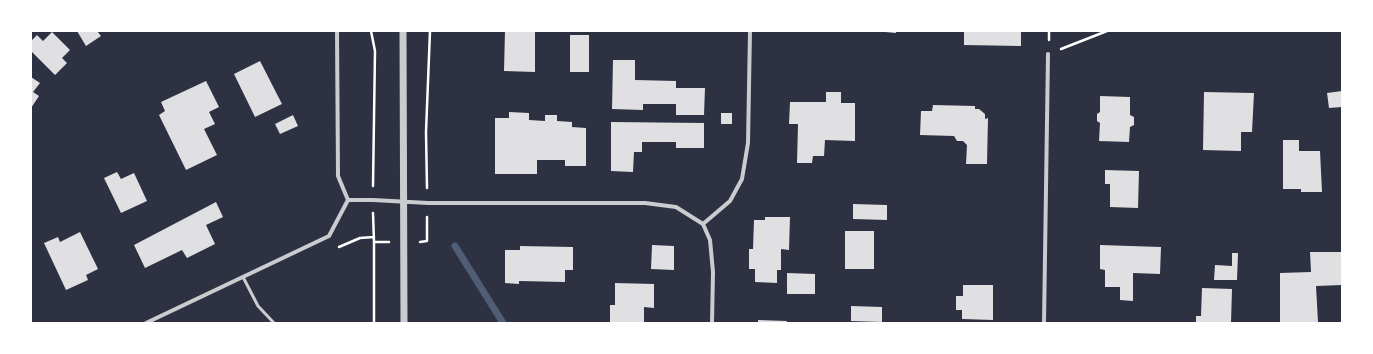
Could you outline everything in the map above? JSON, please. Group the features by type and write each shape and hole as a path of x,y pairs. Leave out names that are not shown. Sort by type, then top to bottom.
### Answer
{"street":[{"path":"337,31 338,176 348,200"},
{"path":"403,31 402,202 404,323"},
{"path":"703,224 730,201 742,179 748,143 750,31"},
{"path":"1044,323 1048,54"},
{"path":"348,200 402,202 645,203 676,207 703,224 710,240 712,272 712,323"},
{"path":"146,323 329,236 348,200"}],"lane":[{"path":"243,277 258,306 274,323"}],"path":[{"path":"371,31 375,51 372,153 374,242"},
{"path":"1049,31 1048,54 1108,31"}],"building":[{"path":"77,31 97,31 101,36 86,46"},
{"path":"505,31 535,31 535,72 504,71"},
{"path":"896,31 896,33 885,32"},
{"path":"964,31 1021,31 1021,46 964,45"},
{"path":"52,32 70,50 62,58 67,63 55,75 31,51 31,41 37,35 43,41"},
{"path":"570,35 589,35 589,72 570,72"},
{"path":"613,60 635,60 635,80 676,81 676,88 705,88 704,115 676,115 676,104 643,104 643,110 612,109"},
{"path":"260,61 282,104 255,117 234,74"},
{"path":"31,77 40,83 33,92 39,96 31,108"},
{"path":"206,81 219,107 209,112 215,124 204,129 217,155 186,170 159,115 165,111 161,102"},
{"path":"1342,91 1342,107 1329,108 1327,93"},
{"path":"826,92 841,92 841,103 855,103 855,141 825,140 824,156 813,156 812,163 797,163 798,124 789,124 790,102 826,102"},
{"path":"1204,92 1254,93 1252,132 1241,132 1241,151 1203,150"},
{"path":"1100,96 1130,97 1130,115 1134,117 1134,125 1130,127 1129,142 1099,141 1100,123 1097,121 1097,114 1100,112"},
{"path":"933,105 975,106 975,109 979,109 985,114 985,119 988,118 987,164 966,164 967,145 963,141 957,141 954,136 920,135 921,111 932,111"},
{"path":"509,112 529,113 529,120 545,121 545,115 557,115 557,121 572,122 572,127 586,128 586,166 565,166 565,160 537,160 537,174 495,174 495,118 509,118"},
{"path":"721,113 732,113 732,124 721,124"},
{"path":"293,115 298,126 280,134 275,124"},
{"path":"611,122 704,123 704,148 676,148 676,142 642,142 642,152 634,152 633,172 611,171"},
{"path":"1283,140 1299,140 1299,151 1320,151 1322,192 1301,192 1301,189 1283,189"},
{"path":"1105,170 1139,171 1138,208 1110,207 1110,184 1105,184"},
{"path":"117,172 121,179 134,173 147,201 121,213 104,178"},
{"path":"216,202 223,217 206,225 215,244 187,258 182,250 145,268 134,245"},
{"path":"853,204 887,205 887,220 853,219"},
{"path":"765,217 790,217 789,250 781,249 781,270 777,270 777,283 755,282 755,269 749,269 749,249 753,249 754,220 765,220"},
{"path":"845,231 874,231 874,269 845,269"},
{"path":"80,232 98,269 86,275 88,280 66,290 44,243 58,237 60,242"},
{"path":"652,245 674,246 674,270 651,269"},
{"path":"1100,245 1161,247 1160,274 1133,273 1133,301 1120,300 1120,287 1105,287 1105,270 1100,269"},
{"path":"520,246 573,247 573,270 565,270 565,282 519,281 519,284 505,283 505,250 520,250"},
{"path":"1310,252 1342,252 1342,285 1316,286 1318,322 1280,322 1280,273 1311,272"},
{"path":"1232,253 1238,253 1237,280 1214,280 1215,265 1232,266"},
{"path":"787,273 815,274 815,294 787,294"},
{"path":"615,283 654,284 654,308 644,307 644,323 610,323 610,305 615,305"},
{"path":"963,285 993,285 993,320 962,319 962,310 956,310 956,296 963,296"},
{"path":"1202,288 1232,289 1231,323 1196,323 1196,316 1201,316"},
{"path":"851,306 882,307 882,322 851,321"},
{"path":"758,320 787,321 786,323 758,323"}],"waterway":[{"path":"455,246 503,323"}]}
